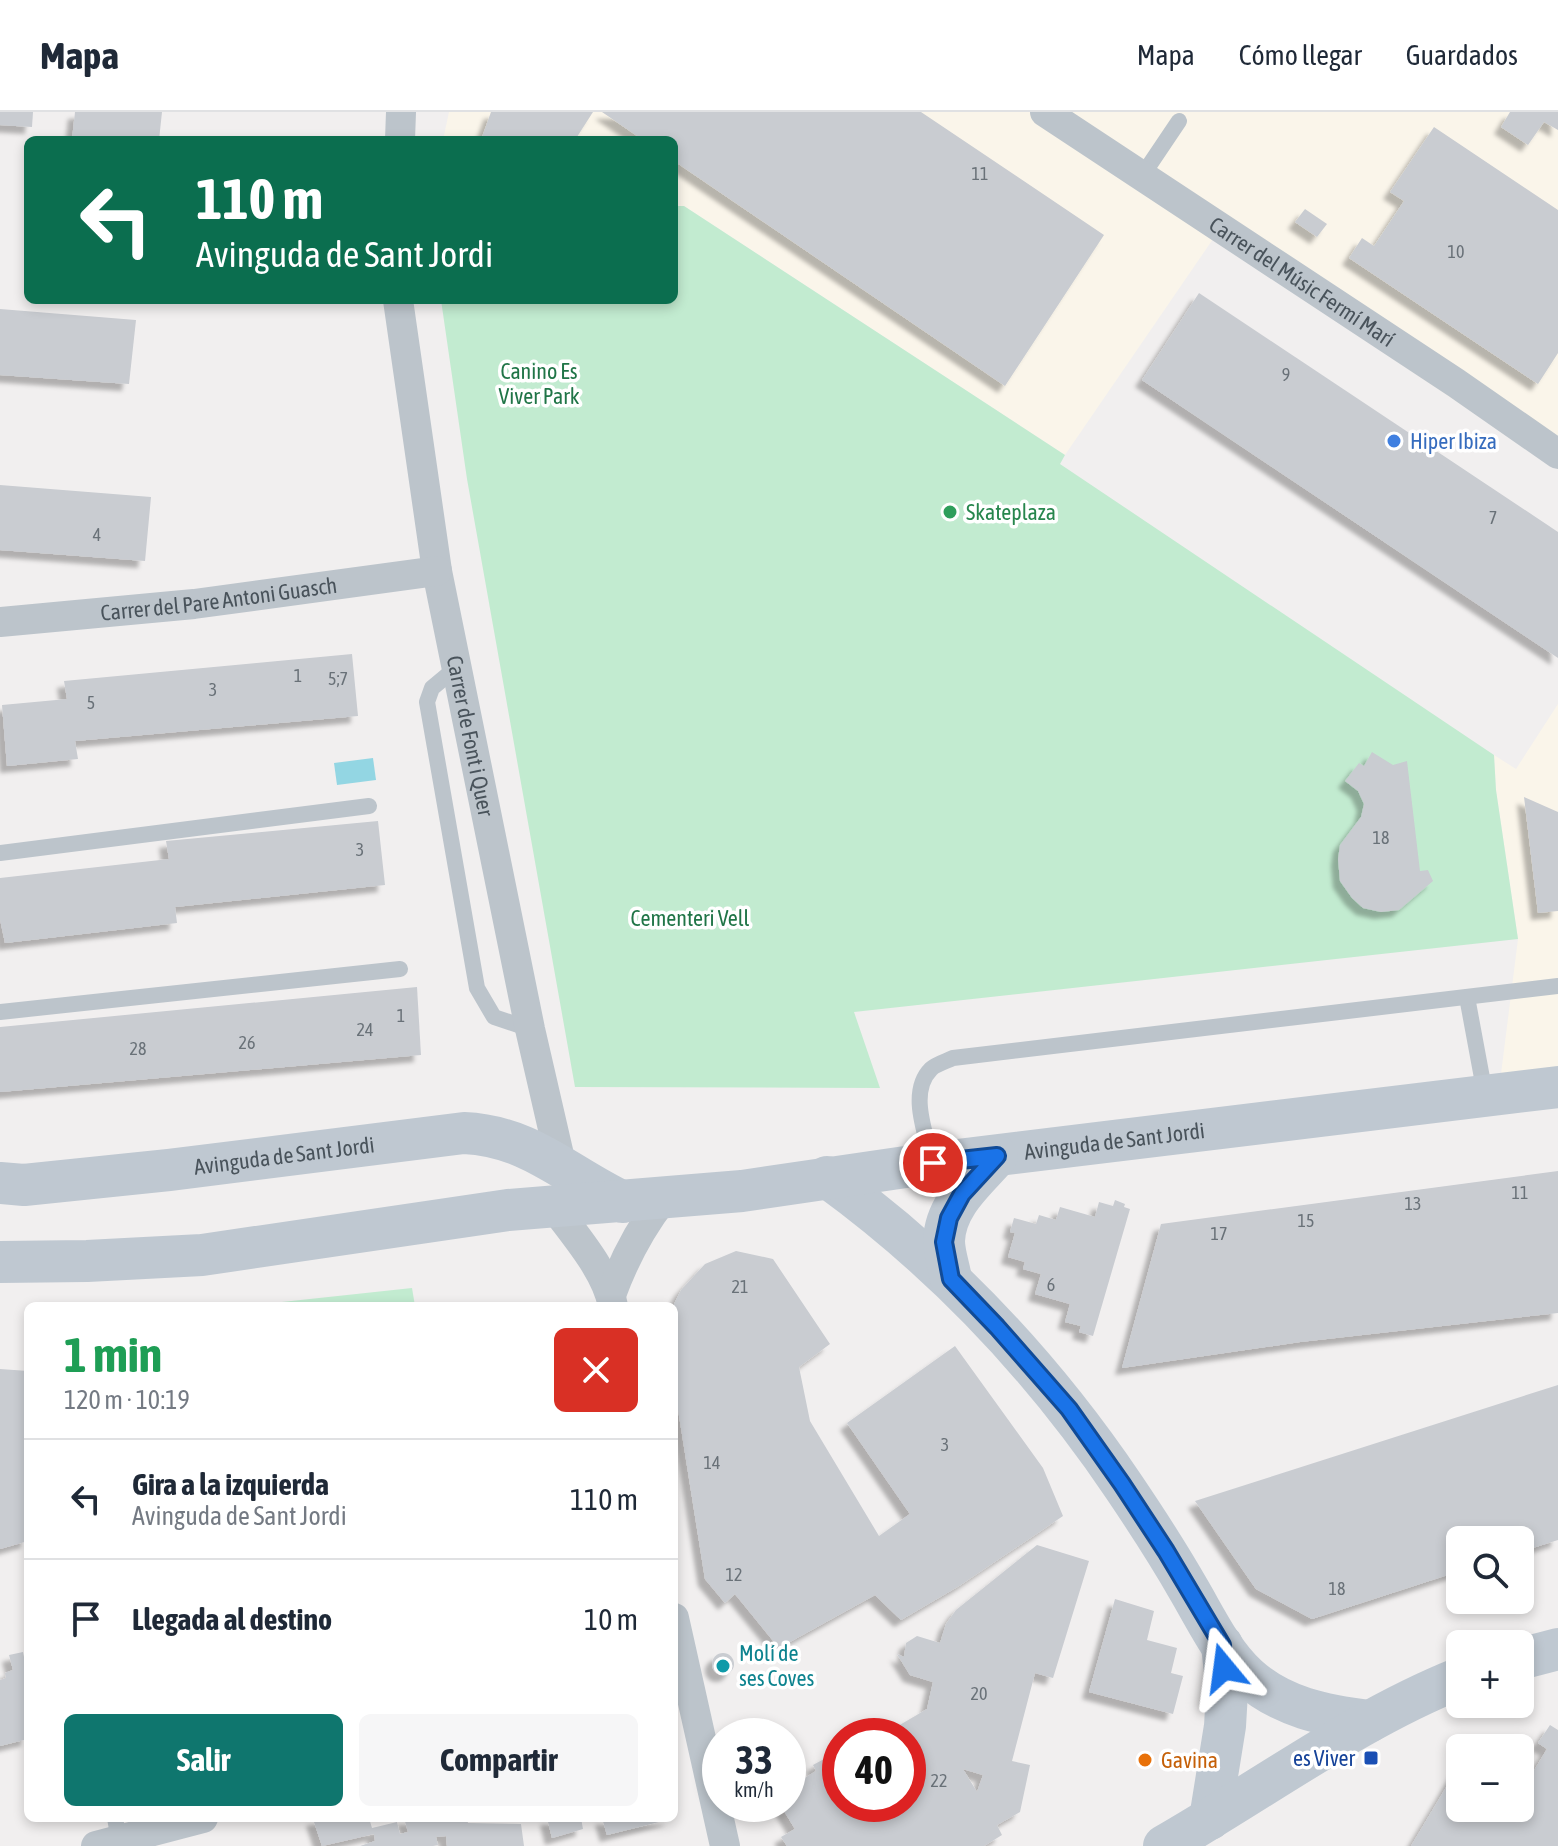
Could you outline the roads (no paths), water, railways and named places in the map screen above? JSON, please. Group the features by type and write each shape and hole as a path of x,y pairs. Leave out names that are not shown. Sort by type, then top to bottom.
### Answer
{"street":[{"path":"400,136 401,112"},
{"name":"Carrer del Músic Fermí Marí","path":"1045,112 1556,449"},
{"name":"Carrer de Font i Quer","path":"399,304 437,571 530,1029 558,1188"},
{"name":"Carrer del Pare Antoni Guasch","path":"0,622 194,604 437,571"},
{"name":"Avinguda de Sant Jordi","path":"0,1262 202,1255 508,1210 558,1188 643,1201 1558,1087"},
{"name":"Avinguda de Sant Jordi","path":"0,1183 24,1185 155,1172 464,1133 489,1134 545,1155 558,1188"},
{"path":"951,1279 944,1242 949,1218 962,1194 997,1156"},
{"path":"827,1177 897,1230 951,1279 1069,1409 1166,1551 1222,1645 1245,1674 1267,1692 1312,1712 1370,1721"},
{"path":"558,1188 612,1300"},
{"path":"612,1300 624,1258 641,1227 643,1201"},
{"path":"1210,1819 1226,1715 1222,1645"},
{"path":"1534,1655 1558,1649"},
{"path":"678,1659 683,1711 725,1846"},
{"path":"1164,1846 1370,1721 1446,1684"},
{"path":"110,1835 181,1822"}],"lane":[{"path":"1142,176 1179,121"},
{"path":"456,668 432,688 427,702 477,988 494,1017 530,1029"},
{"path":"0,853 369,806"},
{"path":"0,1012 400,969"},
{"path":"933,1163 921,1111 920,1087 931,1068 953,1058 1558,986"},
{"path":"1467,997 1485,1095"}],"water":[{"path":"373,758 376,780 337,785 334,763"}],"place":[{"name":"Hiper Ibiza","path":"1394,441"},
{"name":"Skateplaza","path":"950,512"},
{"name":"Molí de ses Coves","path":"723,1666"},
{"name":"es Viver","path":"1371,1758"},
{"name":"Gavina","path":"1145,1760"}],"park label":[{"name":"Canino Es Viver Park","path":"539,384"},
{"name":"Cementeri Vell","path":"690,918"}]}
